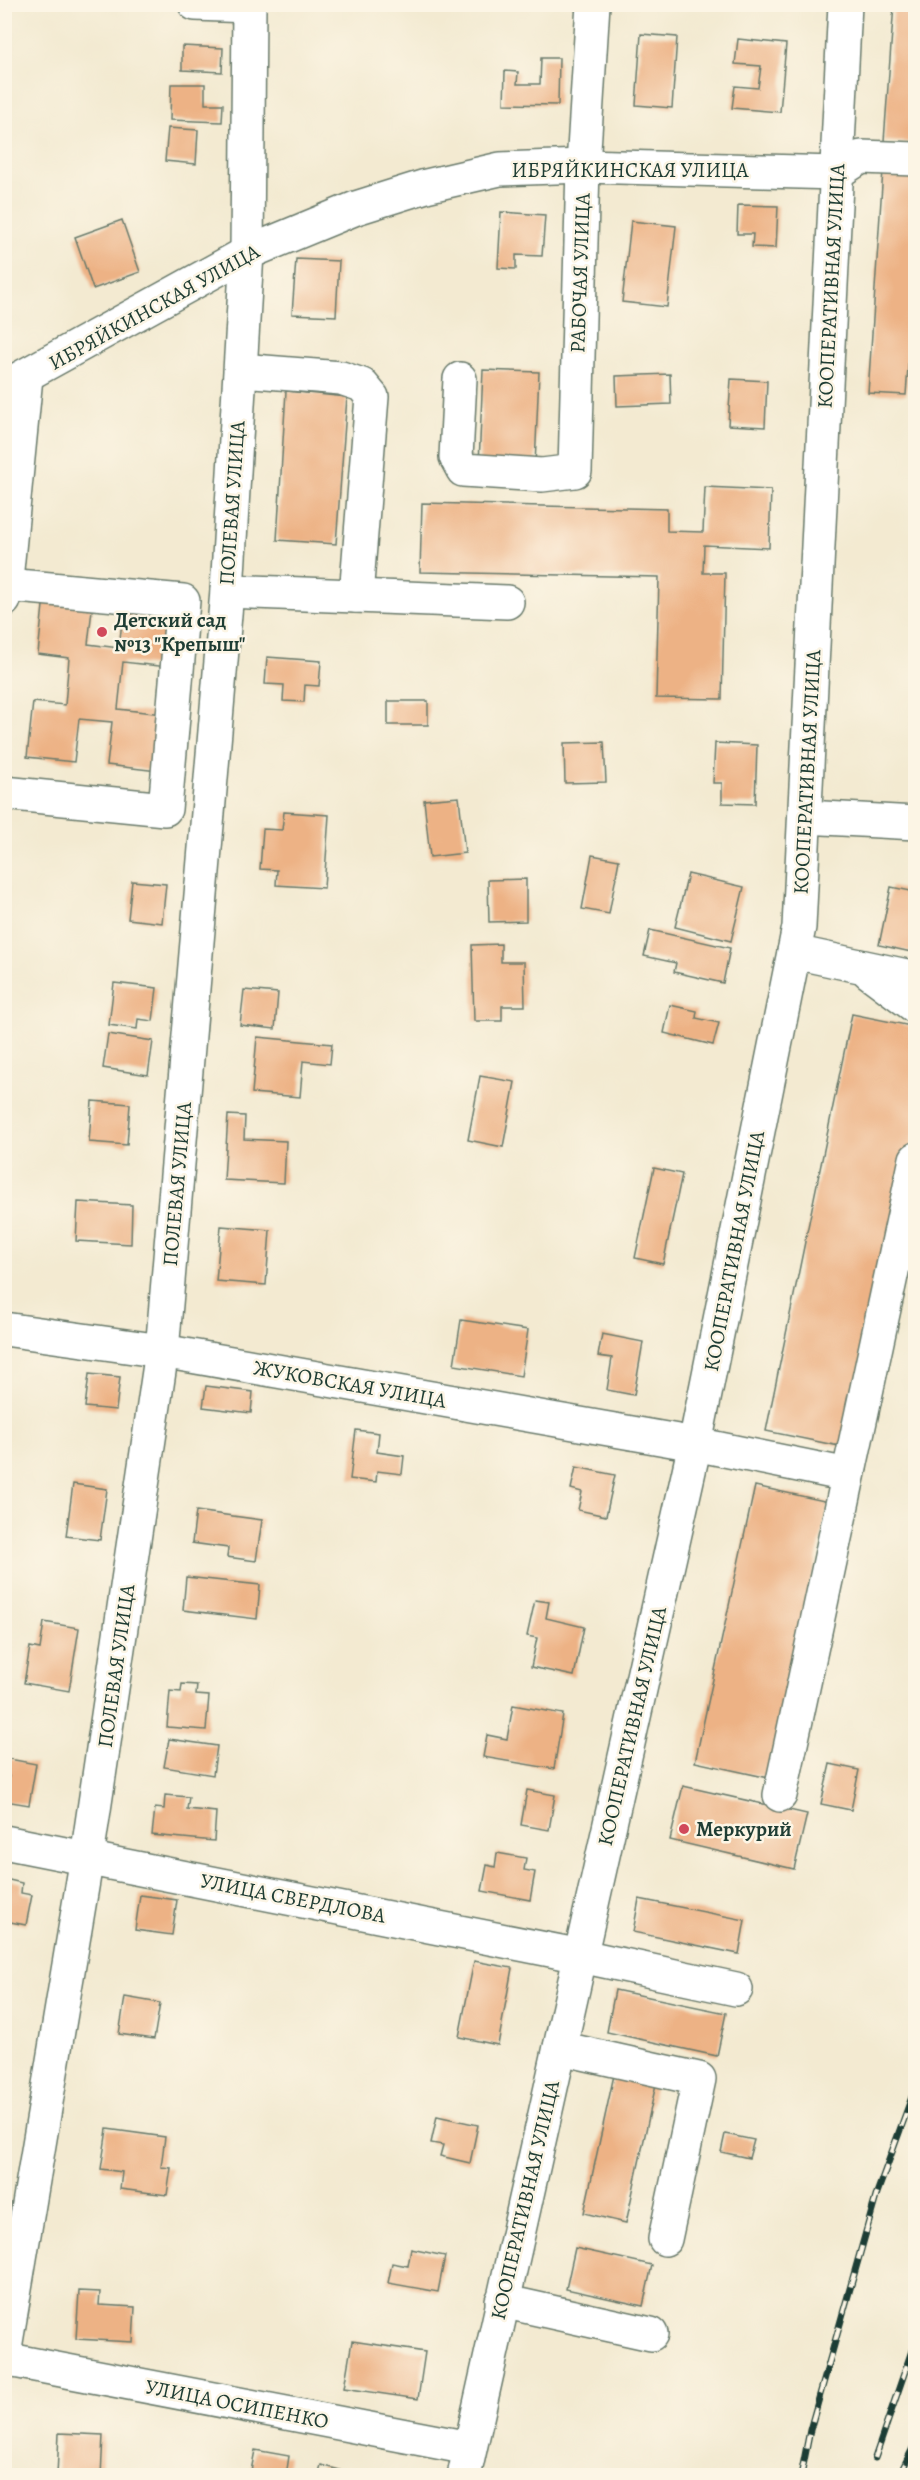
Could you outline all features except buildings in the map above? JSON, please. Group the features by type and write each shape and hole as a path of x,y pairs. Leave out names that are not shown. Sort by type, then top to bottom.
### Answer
{"street":[{"path":"195,4 249,5"},
{"name":"РАБОЧАЯ УЛИЦА","path":"460,379 456,458 463,470 542,475 575,471 584,166 593,4"},
{"name":"КООПЕРАТИВНАЯ УЛИЦА","path":"466,2462 695,1444 799,927 845,4"},
{"name":"ПОЛЕВАЯ УЛИЦА","path":"4,2354 87,1857 162,1351 227,591 247,254 249,5"},
{"path":"836,173 861,157 915,159"},
{"name":"ИБРЯЙКИНСКАЯ УЛИЦА","path":"15,382 247,254 356,208 426,186 500,169 584,166 836,173"},
{"path":"241,370 341,378 362,385 372,398 356,596"},
{"path":"4,793 165,809 183,601 5,593 15,382"},
{"path":"227,591 507,602"},
{"path":"805,817 915,823"},
{"path":"794,952 915,978"},
{"path":"862,967 915,1007"},
{"path":"780,1795 915,1159"},
{"name":"ЖУКОВСКАЯ УЛИЦА","path":"4,1329 162,1351 695,1444 848,1475"},
{"name":"УЛИЦА СВЕРДЛОВА","path":"4,1842 581,1956 736,1989"},
{"path":"560,2048 699,2079 665,2239"},
{"path":"502,2301 651,2334"},
{"name":"УЛИЦА ОСИПЕНКО","path":"4,2359 466,2462"}],"railway":[{"path":"801,2476 810,2430 877,2193 916,2086"},
{"path":"875,2458 916,2339"},
{"path":"899,2476 916,2442"}],"place":[{"name":"Детский сад №13 \"Крепыш\"","path":"102,632"},
{"name":"Меркурий","path":"684,1829"}]}
